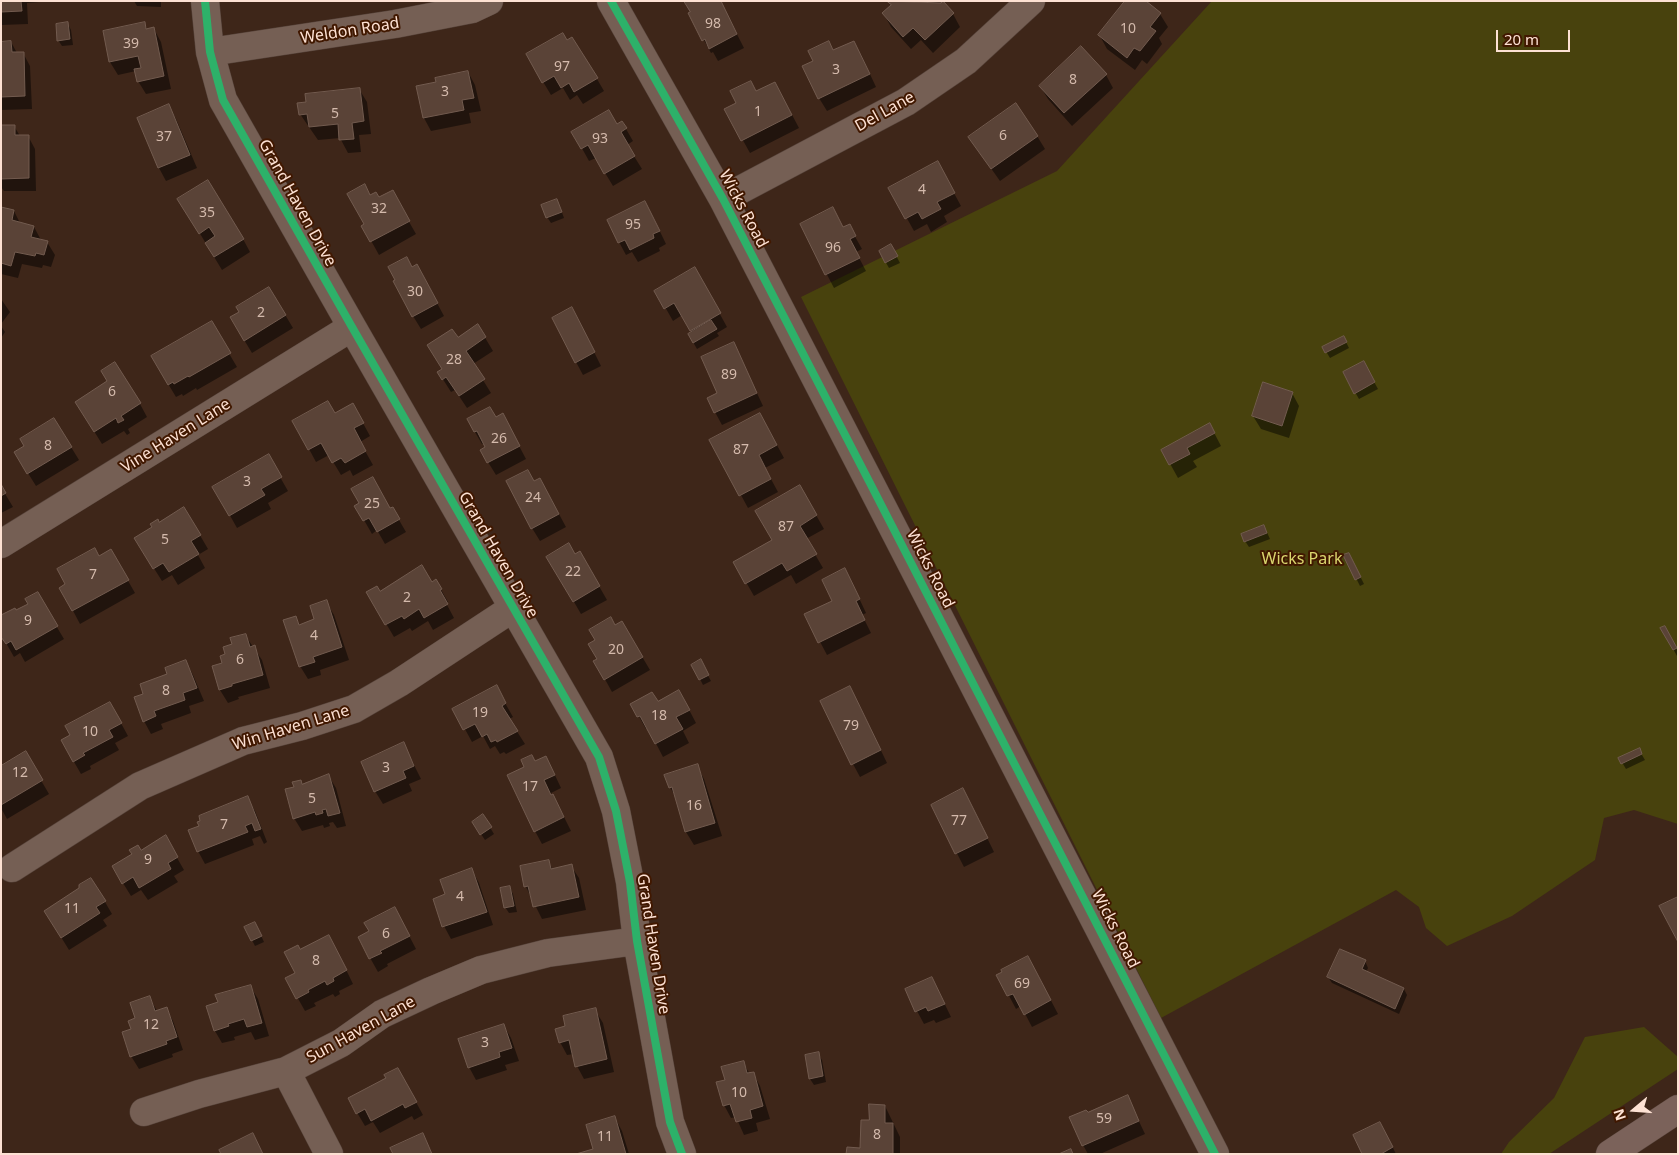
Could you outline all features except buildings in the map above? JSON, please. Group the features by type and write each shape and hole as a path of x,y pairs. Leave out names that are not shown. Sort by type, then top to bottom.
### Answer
{"main road":[{"path":"1610,1154 1678,1109"}],"street":[{"name":"Grand Haven Drive","path":"205,1 210,52 223,100 599,757 616,811 630,882 637,941 670,1122 682,1154"},
{"name":"Weldon Road","path":"210,52 395,24 472,9 489,1"},
{"name":"Wicks Road","path":"611,1 723,199 1215,1154"},
{"name":"Del Lane","path":"723,199 906,102 966,60 1026,3"},
{"name":"Vine Haven Lane","path":"1,544 352,327"},
{"name":"Win Haven Lane","path":"12,868 140,786 243,741 302,726 354,709 400,682 513,608"},
{"name":"Sun Haven Lane","path":"144,1112 199,1094 286,1071 341,1043 382,1014 481,970 548,953 637,941"},
{"path":"286,1071 329,1154"}],"green space":[{"name":"Wicks Park","path":"1212,1 1678,1 1678,824 1634,810 1604,818 1595,860 1512,916 1447,946 1426,928 1419,907 1396,890 1161,1018 801,297 1057,171"},
{"path":"1644,1027 1678,1057 1678,1069 1549,1154 1501,1154 1509,1142 1554,1098 1585,1037"}],"cycle path":[{"path":"205,1 210,52 223,100 599,757 616,811 630,882 637,941 670,1122 682,1154"},
{"path":"611,1 723,199 1215,1154"}]}
